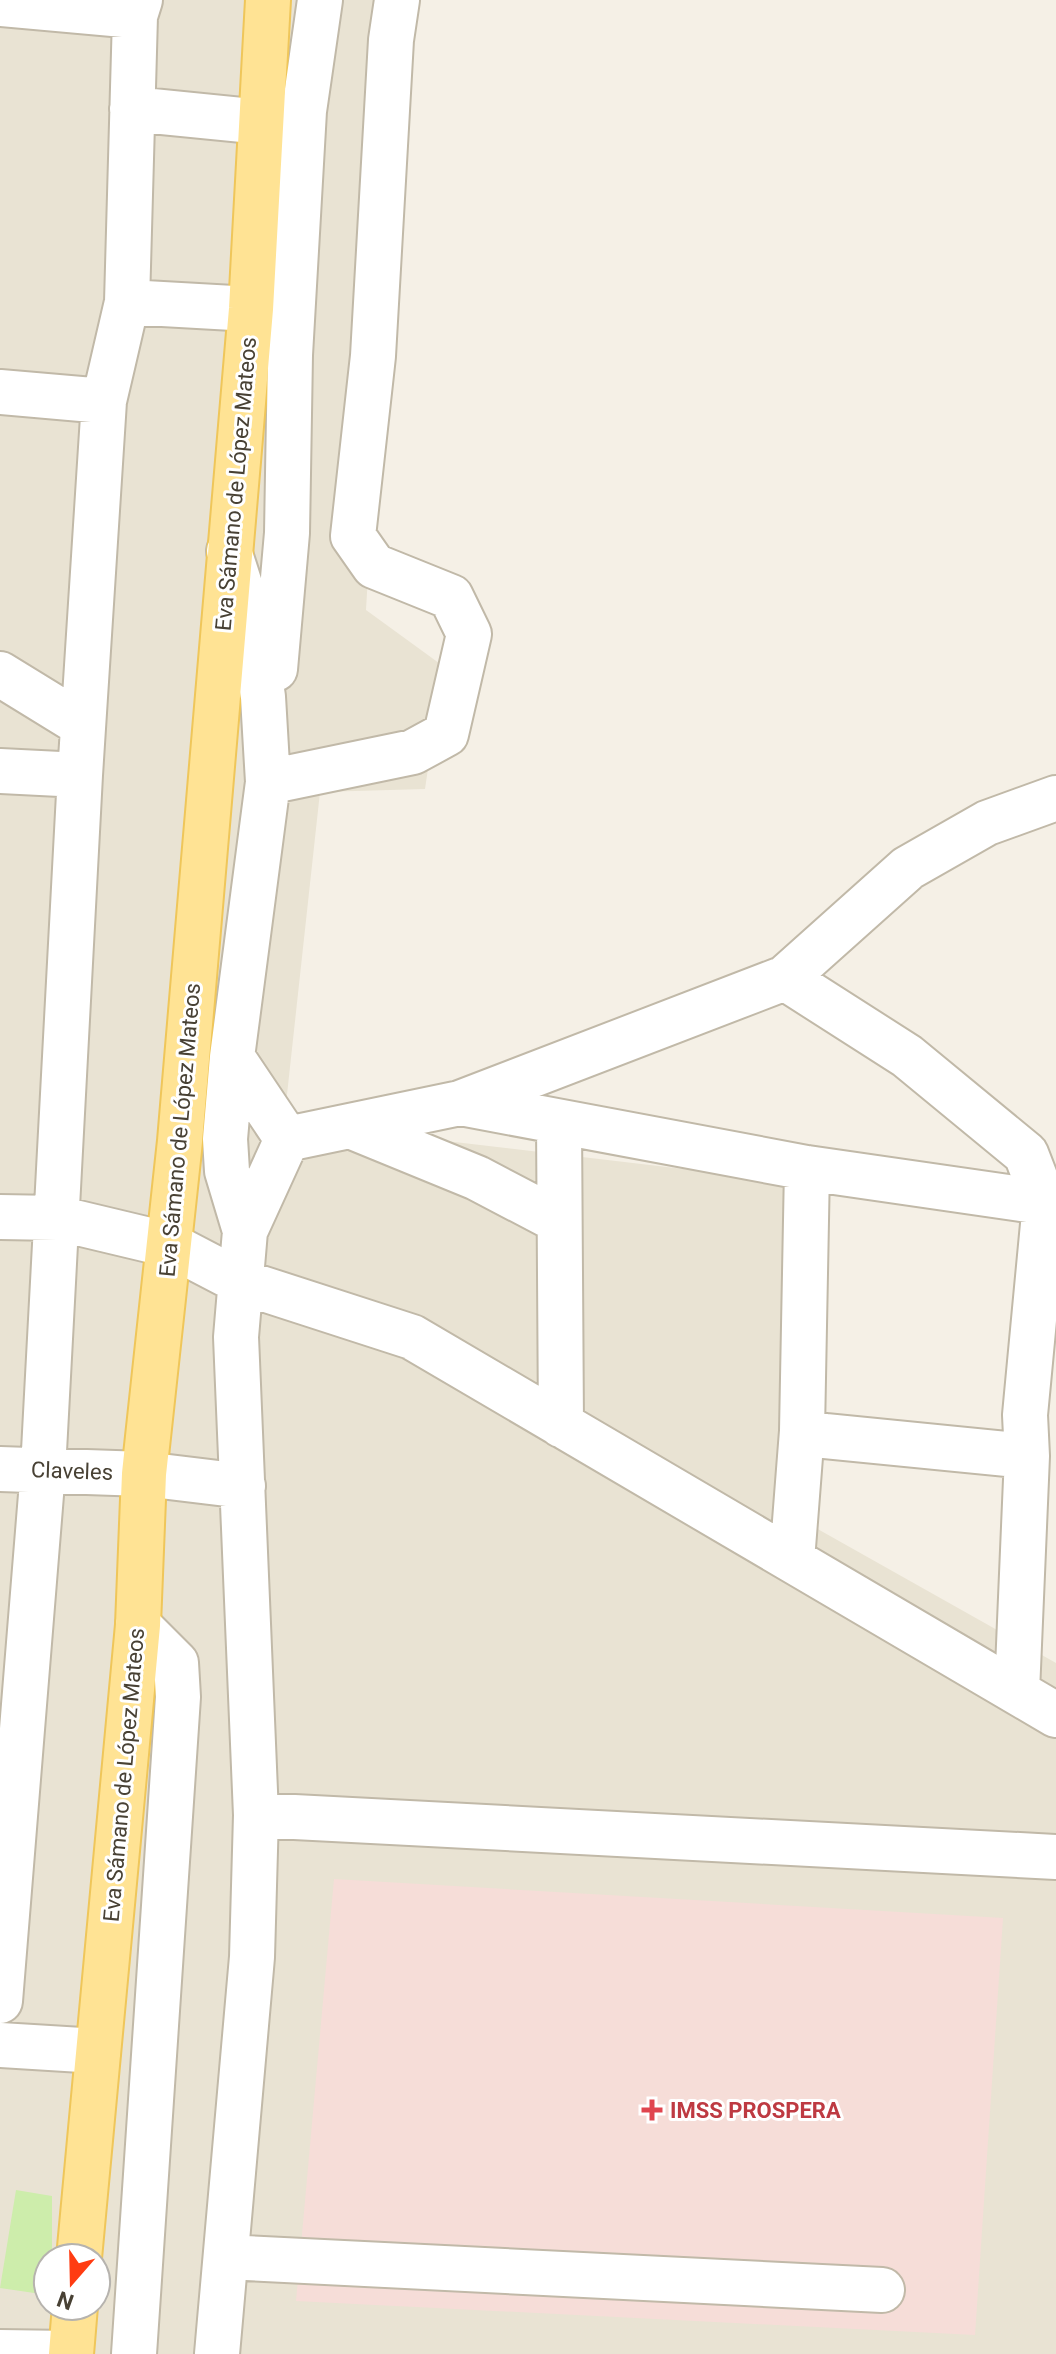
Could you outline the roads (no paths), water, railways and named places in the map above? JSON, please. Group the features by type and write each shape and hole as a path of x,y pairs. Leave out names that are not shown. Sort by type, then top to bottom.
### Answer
{"main road":[{"name":"Eva Sámano de López Mateos","path":"80,2242 138,1625 144,1474 170,1245 251,309 268,0"},
{"path":"71,2354 74,2322"}],"street":[{"path":"263,697 277,664 287,533 290,355 303,127 320,0"},
{"path":"268,782 413,752 446,734 469,634 451,597 374,566 353,536 373,356 391,40 397,0"},
{"path":"0,4 138,8 127,302 104,401 80,775 43,1470 0,2001"},
{"path":"132,109 262,122"},
{"path":"127,302 251,309"},
{"path":"0,392 104,401"},
{"path":"229,551 252,622 263,697 268,782 232,1057 225,1139 227,1171 245,1231"},
{"path":"0,674 83,725"},
{"path":"0,771 80,775"},
{"path":"287,1139 460,1103 785,978 908,868 987,823 1056,798"},
{"path":"785,978 907,1056 1026,1154 1050,1204 1025,1415 1039,1585 1017,1692"},
{"path":"232,1057 287,1139"},
{"path":"460,1103 807,1168 1050,1204"},
{"path":"559,1122 561,1425"},
{"path":"350,1126 477,1178 559,1221"},
{"path":"217,2354 251,1973 256,1815 236,1337 239,1281 245,1231 287,1139"},
{"path":"792,1560 802,1431 807,1168"},
{"path":"0,1217 57,1218 170,1245 239,1281 412,1337 1056,1715"},
{"path":"802,1431 825,1436 1027,1456"},
{"name":"Claveles","path":"0,1469 144,1474 243,1486"},
{"path":"134,2354 178,1697 176,1663 138,1625"},
{"path":"256,1815 1056,1857"},
{"path":"0,2045 98,2051"},
{"path":"226,2257 882,2290"},
{"path":"0,2352 71,2354"}],"place":[{"name":"IMSS PROSPERA","path":"652,2110"}]}
